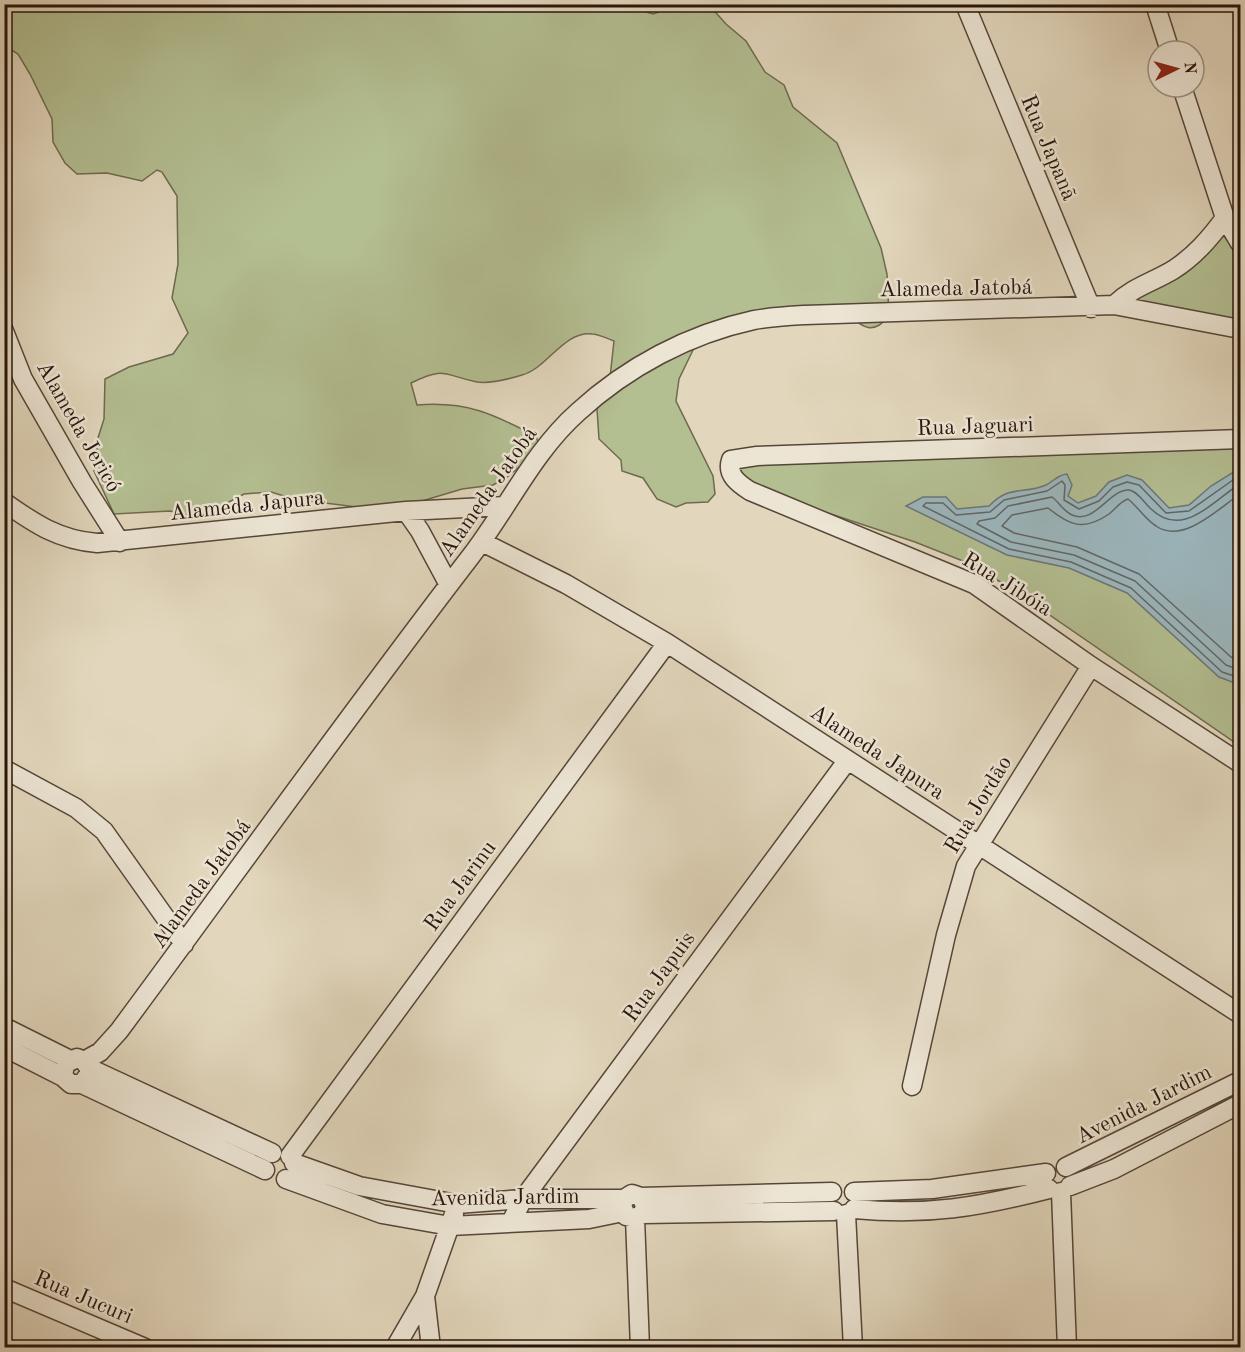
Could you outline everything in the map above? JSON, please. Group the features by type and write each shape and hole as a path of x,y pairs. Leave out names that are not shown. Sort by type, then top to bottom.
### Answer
{"street":[{"name":"Rua Japanã","path":"965,4 1091,308"},
{"path":"1155,4 1166,39"},
{"path":"1186,99 1225,218 1240,243"},
{"path":"1114,305 1128,292 1172,270 1194,254 1209,240 1225,218"},
{"name":"Alameda Jatobá","path":"78,1070 100,1052 119,1031 482,542 544,447 578,411 620,380 672,347 710,333 755,320 805,315 1091,308 1114,305 1240,329"},
{"name":"Alameda Jericó","path":"4,331 23,379 82,482 120,542"},
{"name":"Rua Jaguari","path":"733,477 729,466 730,460 744,457 1240,439"},
{"name":"Rua Jibóia","path":"733,477 750,491 974,584 1091,666 1240,763"},
{"name":"Alameda Japura","path":"4,502 37,526 57,536 74,541 120,542 406,511 505,506"},
{"path":"406,511 420,531 449,585"},
{"name":"Alameda Japura","path":"482,542 566,584 667,643 1240,1014"},
{"name":"Rua Jarinu","path":"265,1170 265,1164 286,1163 667,643"},
{"name":"Rua Jordão","path":"912,1086 946,935 966,867 978,844 1091,666"},
{"name":"Rua Japuis","path":"511,1222 523,1199 847,761"},
{"path":"4,770 76,808 104,831 184,944"},
{"name":"Avenida Jardim","path":"4,1027 78,1070 265,1170"},
{"name":"Avenida Jardim","path":"4,1047 78,1070 286,1163 382,1214 450,1226 606,1217 633,1208 832,1192 843,1187 847,1206"},
{"name":"Avenida Jardim","path":"1056,1185 1055,1166 1066,1167 1240,1081"},
{"name":"Avenida Jardim","path":"286,1163 358,1186 457,1204 523,1199 633,1208 847,1206 932,1189 1056,1185 1114,1169 1240,1104"},
{"path":"1056,1185 1067,1347"},
{"path":"395,1347 425,1296 457,1204"},
{"path":"847,1206 853,1347"},
{"path":"633,1208 640,1347"},
{"name":"Rua Jucuri","path":"4,1288 145,1347"},
{"path":"425,1296 431,1347"}],"green space":[{"path":"643,4 643,11 653,14 680,5 709,5 746,41 765,72 784,85 793,107 837,143 881,248 887,274 889,316 877,326 871,328 861,325 843,311 764,321 694,348 679,379 676,401 713,476 715,494 708,502 686,503 676,507 657,499 643,478 622,471 621,460 599,439 597,409 609,386 614,341 592,334 572,338 531,371 511,378 494,382 477,382 438,373 411,383 417,405 465,407 493,415 536,436 538,442 523,464 493,485 462,489 422,501 403,513 294,499 271,492 244,494 214,510 209,509 187,515 170,511 114,514 94,471 98,438 104,419 105,379 129,367 173,354 188,333 172,298 178,264 177,196 162,172 157,170 142,181 107,173 77,174 65,163 53,142 52,119 30,74 18,54 5,46 5,5"},
{"path":"1222,235 1235,252 1238,264 1240,326 1144,307 1139,300 1140,293"},
{"path":"1240,446 1240,746 1006,585 963,561 915,542 744,485 736,470 740,462"}],"water":[{"path":"1240,468 1240,685 1219,677 1127,593 1069,568 1007,555 906,506 923,497 946,497 957,509 989,506 1010,492 1038,488 1067,474 1072,485 1068,496 1078,503 1096,496 1109,482 1127,475 1142,480 1169,508 1189,505 1211,486"}]}
